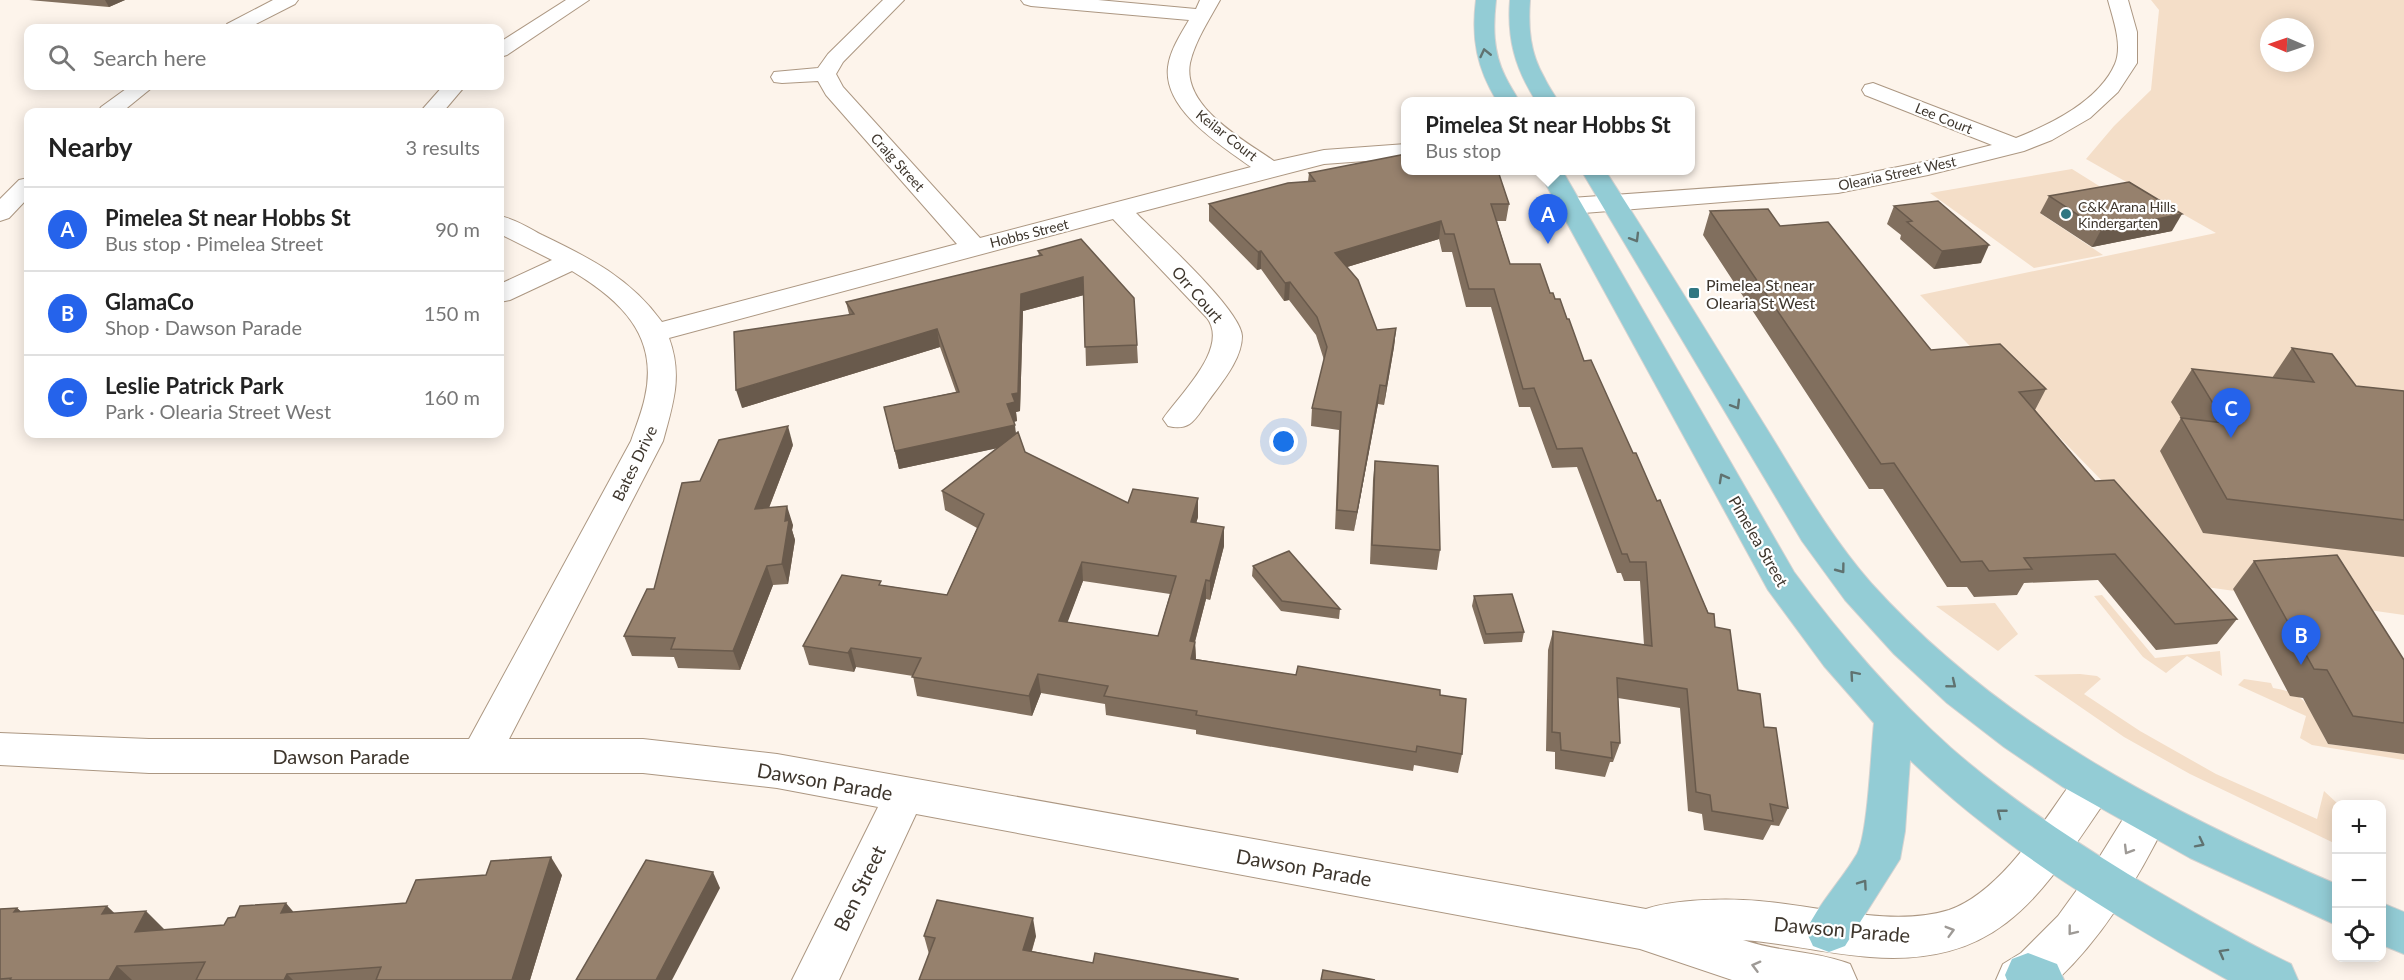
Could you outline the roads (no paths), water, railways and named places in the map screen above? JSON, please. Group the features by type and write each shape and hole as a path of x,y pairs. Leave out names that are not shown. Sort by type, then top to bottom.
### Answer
{"main road":[{"path":"1486,0 1482,29 1484,51 1492,74 1505,97"},
{"path":"1520,0 1518,30 1521,53 1529,74 1544,97"},
{"name":"Pimelea Street","path":"1552,175 1781,581 1827,645 1894,717 1983,799 2048,848"},
{"path":"1596,175 1804,517 1858,590 1908,645 2020,738 2093,785 2246,866 2332,903"},
{"path":"1829,932 1878,859 1885,822 1894,717"},
{"path":"2048,848 2171,924 2275,980"},
{"path":"2386,926 2404,933"}],"street":[{"path":"242,24 288,0"},
{"path":"504,48 579,0"},
{"path":"782,77 825,74 835,58 894,0"},
{"path":"1031,0 1206,7"},
{"name":"Olearia Street West","path":"1571,206 1838,186 1928,168 2016,146 2044,135 2082,113 2107,92 2126,63 2127,32 2118,0"},
{"name":"Keilar Court","path":"1206,7 1184,49 1179,64 1178,82 1183,96 1212,125 1270,169"},
{"name":"Craig Street","path":"825,74 834,90 974,247"},
{"path":"114,108 138,90"},
{"path":"435,108 450,90"},
{"name":"Lee Court","path":"1873,90 2016,146"},
{"name":"Hobbs Street","path":"655,333 1270,169 1324,157 1401,151"},
{"path":"0,213 24,189"},
{"name":"Orr Court","path":"1119,210 1208,301 1227,327 1227,343 1220,361 1179,419"},
{"name":"Bates Drive","path":"481,755 650,434 661,403 663,378 662,361 655,333 644,314 628,297 573,261 504,226"},
{"path":"504,292 573,261"},
{"name":"Dawson Parade","path":"0,749 149,756 481,755 614,756 693,760 777,771 904,796 1640,928 1758,967 1834,980"},
{"name":"Dawson Parade","path":"1640,928 1744,920 1829,932 1916,936 1936,935 1964,927 1984,915 2010,893 2048,848 2093,785"},
{"name":"Ben Street","path":"815,980 904,796"},
{"path":"2029,978 2065,940 2108,884 2148,816"}],"place":[{"name":"C&K Arana Hills Kindergarten","path":"2066,214"},
{"name":"Pimelea St near Hobbs St","path":"1548,244"},
{"name":"Pimelea St near Olearia St West","path":"1694,293"},
{"name":"Leslie Patrick Park","path":"2231,438"},
{"name":"GlamaCo","path":"2301,665"}]}
